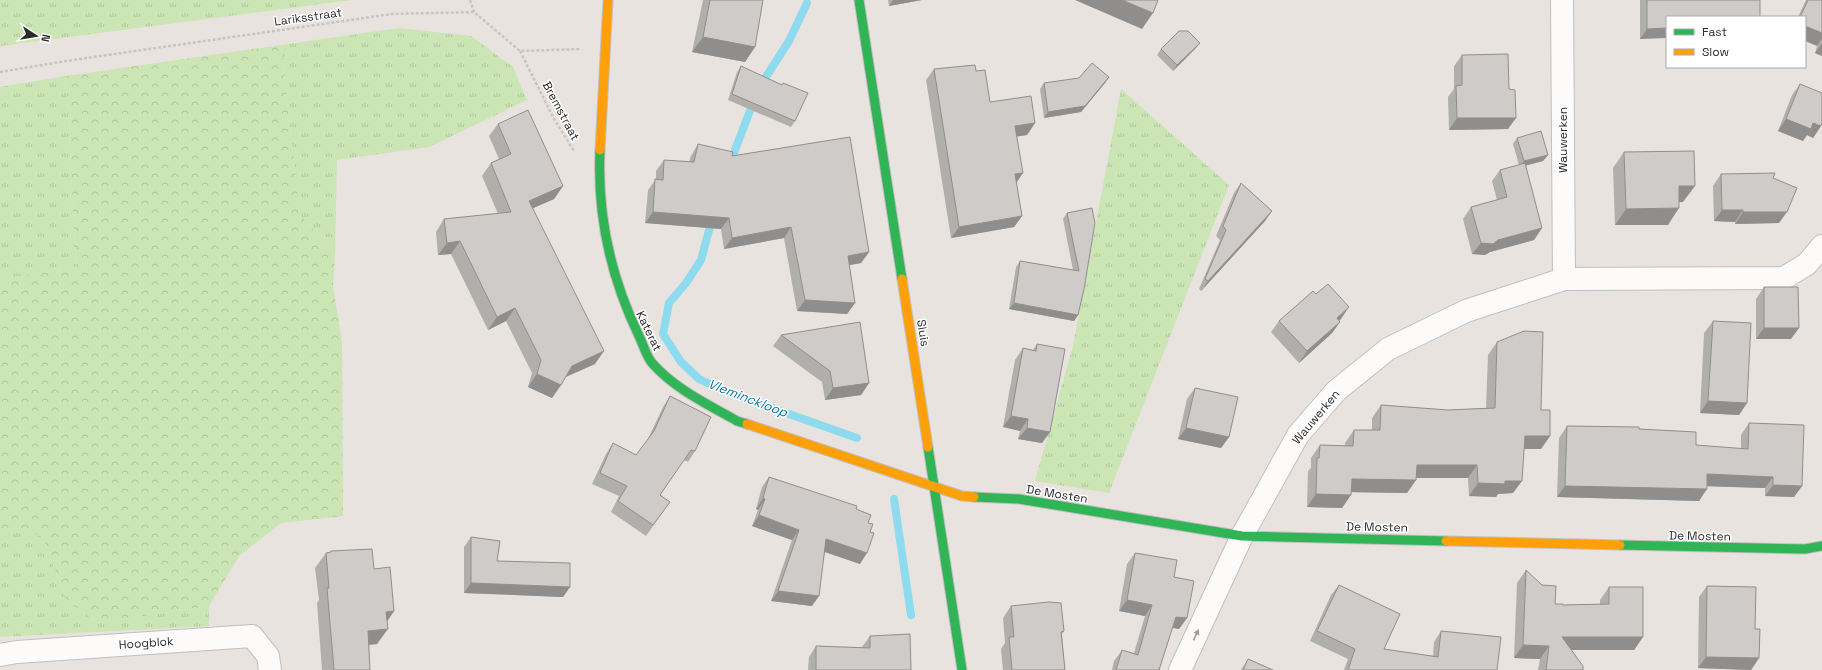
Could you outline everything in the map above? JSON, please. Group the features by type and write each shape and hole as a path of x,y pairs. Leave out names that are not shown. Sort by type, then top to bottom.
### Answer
{"street":[{"name":"Katerat","path":"608,0 599,168 603,223 613,268 627,311 651,362 678,387 737,421 935,487"},
{"name":"Sluis","path":"859,0 962,670"},
{"name":"Wauwerken","path":"1562,0 1564,279"},
{"name":"Wauwerken","path":"1180,670 1242,536 1298,435 1336,391 1388,349 1466,311 1564,279 1784,278 1807,264 1822,246"},
{"name":"De Mosten","path":"935,487 962,496 1019,499 1242,536 1495,541 1667,547 1805,549 1822,546"},
{"name":"Hoogblok","path":"0,655 17,652 252,636 268,656 270,670"}],"path":[{"path":"470,0 474,12 520,51 579,50 605,40"},
{"name":"Lariksstraat","path":"0,72 66,61 392,14 474,12"},
{"name":"Bremstraat","path":"520,51 554,119 572,150 599,168"}],"green space":[{"path":"0,0 352,0 0,46"},
{"path":"399,28 471,36 513,67 527,100 429,147 337,160 335,255 300,215 281,45"},
{"path":"281,45 300,215 335,255 333,286 342,343 343,516 281,523 239,556 209,606 98,623 66,599 43,537 18,528 0,531 0,279 76,268 66,76"},
{"path":"66,76 76,268 0,279 0,87"},
{"path":"1121,89 1229,185 1109,493 1035,481 1073,346"},
{"path":"18,528 43,537 66,599 98,623 209,606 209,626 0,637 0,531"}],"building":[{"path":"710,0 763,0 755,47 703,37"},
{"path":"1122,0 1158,0 1153,13"},
{"path":"1647,0 1760,0 1760,16 1666,16 1666,28 1647,29"},
{"path":"1808,0 1822,0 1822,33 1806,26 1806,16 1800,16"},
{"path":"1179,31 1188,31 1200,43 1177,65 1161,49"},
{"path":"1508,54 1509,89 1515,90 1516,118 1457,118 1456,86 1462,85 1462,55"},
{"path":"1092,63 1109,77 1085,106 1048,112 1044,83 1079,78"},
{"path":"975,65 976,71 985,70 990,102 1031,96 1035,123 1015,126 1023,173 1015,174 1022,216 959,227 934,69"},
{"path":"741,66 782,85 783,83 808,93 795,121 732,94"},
{"path":"1800,84 1822,93 1821,126 1813,123 1811,129 1786,119"},
{"path":"528,110 563,186 529,201 604,351 572,366 561,385 537,374 541,360 515,308 497,317 460,241 447,243 444,219 511,212 491,163 511,154 498,124"},
{"path":"1541,131 1548,155 1524,161 1517,138"},
{"path":"850,137 869,252 848,256 855,303 805,300 791,227 732,238 729,218 653,212 655,179 663,180 664,160 694,162 698,144 733,152 732,156"},
{"path":"1694,151 1695,186 1679,186 1679,208 1626,209 1624,152"},
{"path":"1525,163 1542,228 1498,240 1493,244 1481,243 1471,207 1507,197 1500,170"},
{"path":"1775,173 1773,178 1797,188 1787,212 1743,212 1743,210 1722,210 1721,174"},
{"path":"1241,183 1272,211 1208,281 1205,279 1226,230 1223,226"},
{"path":"1092,208 1095,223 1078,315 1014,303 1020,261 1079,271 1067,213"},
{"path":"1328,284 1349,307 1337,318 1340,322 1307,351 1279,321 1313,291 1316,294"},
{"path":"1764,287 1798,287 1799,328 1764,328"},
{"path":"1713,321 1751,323 1747,403 1708,401"},
{"path":"860,322 869,383 833,388 830,371 781,335"},
{"path":"1524,331 1543,332 1541,410 1550,410 1550,436 1525,436 1522,481 1505,481 1505,484 1478,483 1477,465 1417,465 1416,480 1352,479 1351,495 1316,494 1317,458 1319,458 1320,445 1353,446 1354,430 1380,430 1381,405 1448,410 1495,408 1497,342"},
{"path":"1037,344 1065,349 1050,432 1027,428 1028,419 1011,416 1023,348 1036,351"},
{"path":"1195,388 1238,397 1229,437 1186,428"},
{"path":"670,396 711,417 695,451 691,450 660,495 670,502 653,525 618,501 627,486 600,473 613,443 636,455 654,431"},
{"path":"1749,423 1804,425 1802,486 1773,485 1773,477 1707,474 1707,489 1565,486 1567,426 1639,427 1639,429 1696,432 1696,445 1748,449"},
{"path":"769,477 857,506 856,509 871,515 868,523 873,524 870,532 874,533 867,553 826,539 819,596 778,591 799,530 759,515 765,499 763,498"},
{"path":"471,537 500,541 497,561 570,563 570,587 471,583"},
{"path":"372,549 374,569 390,567 394,611 386,612 388,629 368,631 370,670 334,670 327,588 329,588 326,553 331,551"},
{"path":"1135,553 1177,560 1174,577 1194,581 1187,618 1176,617 1159,670 1116,670 1122,650 1138,655 1152,605 1127,600"},
{"path":"1526,570 1542,585 1556,586 1555,604 1609,604 1609,587 1643,587 1643,637 1562,637 1583,666 1583,670 1546,670 1549,646 1523,645"},
{"path":"1339,585 1400,614 1384,649 1438,657 1441,631 1501,637 1497,670 1348,670 1355,649 1317,631"},
{"path":"1707,586 1756,587 1755,629 1760,629 1759,658 1706,657"},
{"path":"1049,602 1061,603 1064,631 1061,632 1065,670 1012,670 1009,637 1014,637 1011,606"},
{"path":"910,634 911,670 816,670 816,646 870,648 870,636"},
{"path":"1248,659 1273,670 1243,670"}],"waterway":[{"name":"Vleminckloop","path":"760,86 789,41 807,3"},
{"name":"Vleminckloop","path":"729,166 754,100"},
{"name":"Vleminckloop","path":"712,219 701,260 686,283 669,303 663,334 681,362 699,379 729,393 857,438"},
{"name":"Vleminckloop","path":"894,499 911,615"}],"traffic: fast":[{"path":"859,0 902,279"},
{"path":"600,150 601,198 608,245 614,269 629,314 648,357 661,372 681,388 737,421 747,424"},
{"path":"928,447 962,670"},
{"path":"974,497 1019,499 1242,536 1446,541"},
{"path":"1620,545 1805,549 1822,546"}],"traffic: slow":[{"path":"600,150 608,0"},
{"path":"902,279 928,447"},
{"path":"747,424 962,496 974,497"},
{"path":"1446,541 1620,545"}]}
